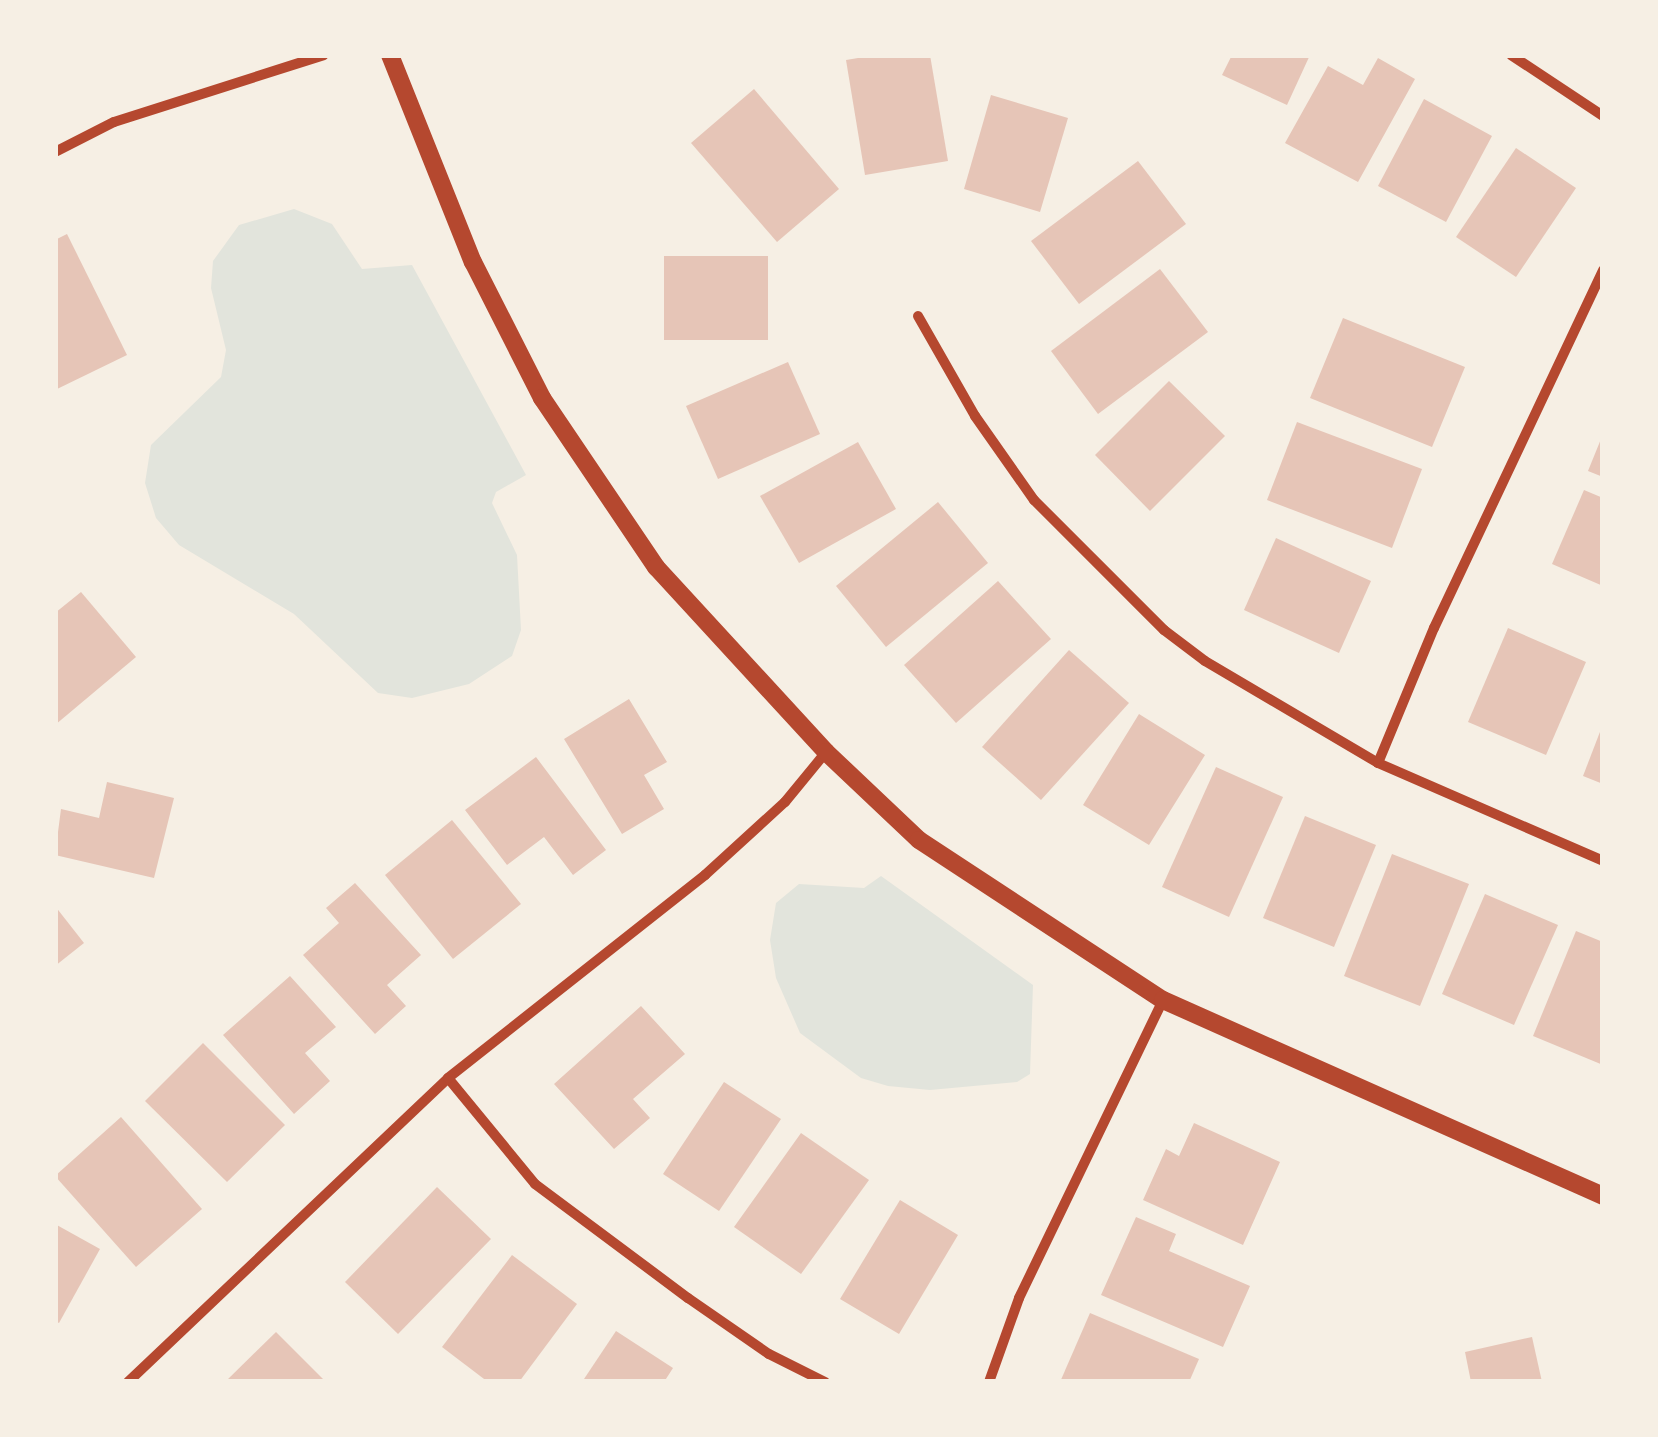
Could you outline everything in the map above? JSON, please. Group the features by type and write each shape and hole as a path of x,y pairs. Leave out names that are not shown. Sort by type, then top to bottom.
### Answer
{"street":[{"path":"55,152 114,122 324,55"},
{"path":"390,55 473,262 542,398 656,567 826,752 919,840 1163,1000 1603,1196"},
{"path":"1512,55 1603,116"},
{"path":"1378,763 1434,628 1603,270"},
{"path":"918,316 1002,458 1117,588 1204,661 1378,763 1603,862"},
{"path":"128,1382 448,1078 728,855 785,802 826,752"},
{"path":"989,1382 1019,1298 1163,1000"},
{"path":"448,1078 535,1184 704,1310 825,1382"}],"shaded area":[{"path":"294,209 332,224 362,269 412,265 526,475 496,492 492,503 517,555 521,630 512,656 469,684 412,698 378,693 294,614 179,545 156,518 145,483 151,445 221,377 226,350 211,288 213,261 239,225"},
{"path":"881,876 1033,985 1030,1074 1017,1082 930,1090 888,1086 861,1078 800,1033 776,978 770,940 776,903 799,884 864,888"}],"building":[{"path":"876,55 930,55 948,161 865,175 846,60"},
{"path":"1232,55 1310,55 1287,105 1222,75"},
{"path":"1378,58 1415,79 1358,182 1285,143 1328,66 1363,85"},
{"path":"754,89 839,189 777,242 691,143"},
{"path":"991,95 1068,118 1040,212 964,189"},
{"path":"1424,99 1492,136 1446,222 1378,186"},
{"path":"1516,148 1576,188 1516,277 1456,237"},
{"path":"1138,161 1186,224 1079,304 1031,241"},
{"path":"67,234 127,355 55,390 55,240"},
{"path":"664,256 768,256 768,340 664,340"},
{"path":"1160,269 1208,332 1098,414 1051,351"},
{"path":"1343,318 1465,367 1432,447 1310,398"},
{"path":"788,362 820,434 718,479 686,406"},
{"path":"1169,381 1225,436 1150,511 1095,455"},
{"path":"1297,422 1422,469 1392,548 1267,500"},
{"path":"1603,434 1603,477 1588,471"},
{"path":"858,442 896,509 799,563 760,496"},
{"path":"1584,490 1603,498 1603,586 1552,564"},
{"path":"938,502 988,563 886,647 836,586"},
{"path":"1276,538 1371,581 1339,653 1244,610"},
{"path":"998,581 1051,639 956,723 904,665"},
{"path":"81,592 136,657 55,725 55,613"},
{"path":"1508,628 1586,662 1546,755 1468,722"},
{"path":"1069,650 1129,703 1041,800 982,747"},
{"path":"629,699 667,762 644,775 664,809 622,834 564,739"},
{"path":"1139,714 1205,755 1149,845 1083,805"},
{"path":"1603,724 1603,784 1583,776"},
{"path":"536,757 606,850 573,875 544,837 507,865 465,810"},
{"path":"1216,767 1283,797 1229,917 1162,887"},
{"path":"107,782 174,798 154,878 55,855 61,809 99,818"},
{"path":"1305,816 1376,845 1334,947 1263,918"},
{"path":"452,820 521,904 453,959 385,875"},
{"path":"1392,854 1469,884 1420,1006 1344,976"},
{"path":"355,883 421,955 387,985 406,1006 375,1034 303,955 339,923 326,908"},
{"path":"1485,894 1558,925 1514,1025 1442,994"},
{"path":"55,906 84,943 55,966"},
{"path":"1576,931 1603,942 1603,1065 1533,1036"},
{"path":"290,976 336,1027 305,1053 330,1081 294,1114 223,1035"},
{"path":"641,1006 685,1054 633,1099 650,1118 614,1149 554,1084"},
{"path":"203,1043 285,1125 227,1182 145,1101"},
{"path":"724,1082 781,1119 719,1211 663,1174"},
{"path":"121,1117 202,1209 136,1267 55,1176"},
{"path":"1194,1123 1280,1162 1243,1245 1143,1200 1166,1149 1179,1156"},
{"path":"801,1133 869,1180 801,1274 734,1227"},
{"path":"437,1187 491,1239 398,1334 345,1282"},
{"path":"900,1200 958,1235 899,1334 840,1299"},
{"path":"1136,1217 1176,1234 1169,1251 1250,1286 1223,1347 1101,1295"},
{"path":"55,1224 100,1249 59,1323 55,1321"},
{"path":"512,1255 577,1304 519,1382 488,1382 442,1347"},
{"path":"1090,1313 1199,1359 1189,1382 1060,1382"},
{"path":"616,1331 673,1368 664,1382 582,1382"},
{"path":"276,1332 326,1382 225,1382"},
{"path":"1532,1337 1542,1382 1471,1382 1465,1352"}]}
